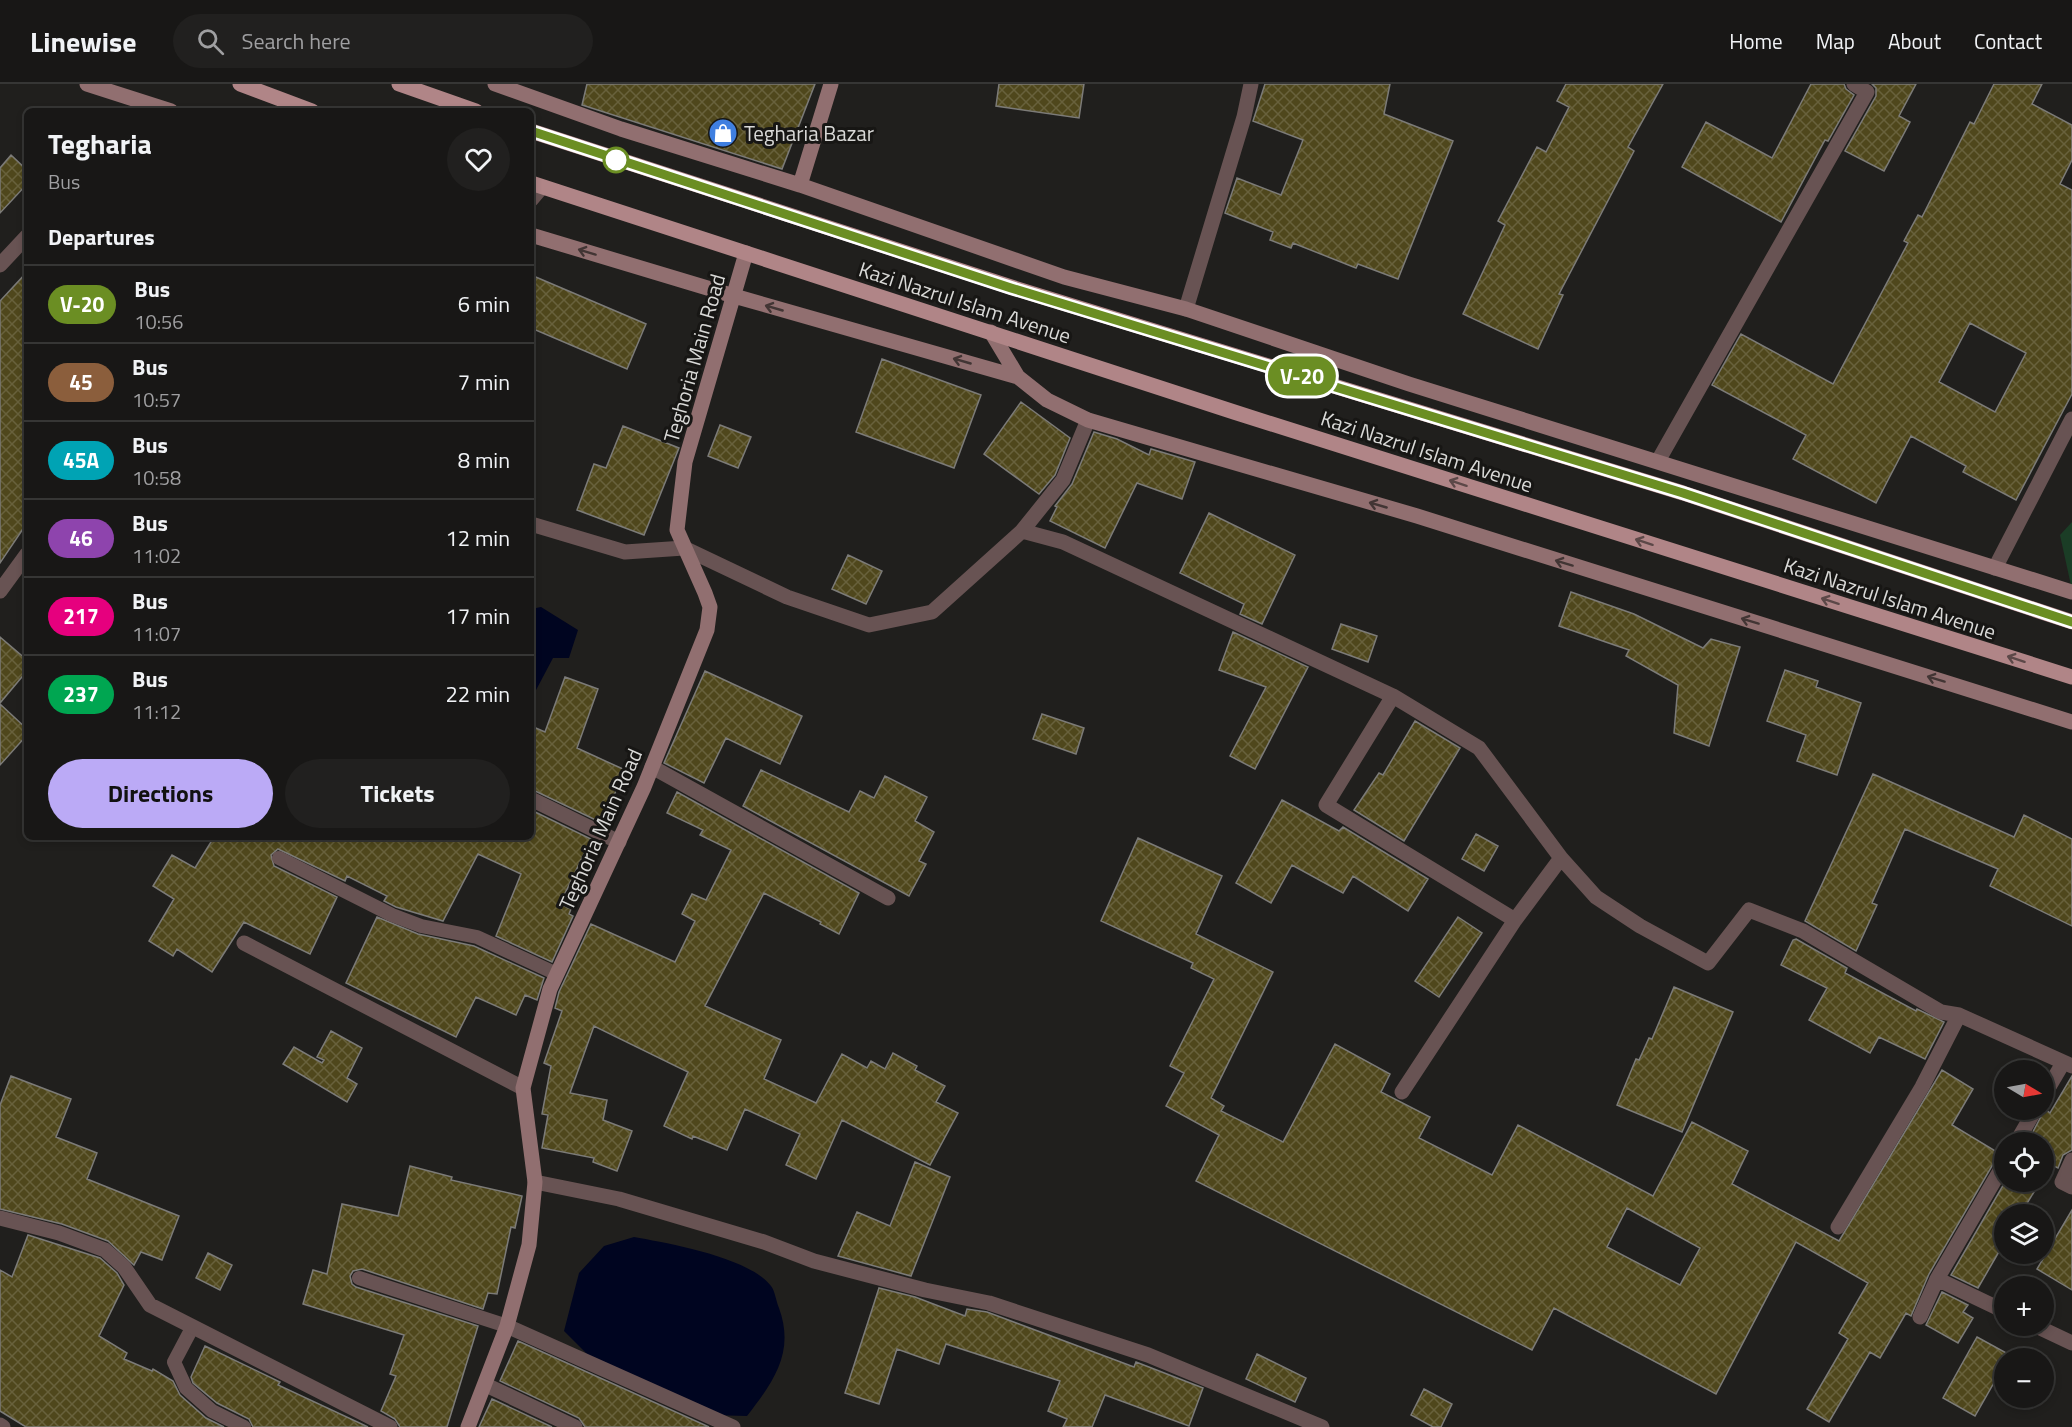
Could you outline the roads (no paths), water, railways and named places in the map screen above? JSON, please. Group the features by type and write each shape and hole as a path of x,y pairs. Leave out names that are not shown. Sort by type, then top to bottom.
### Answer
{"main road":[{"path":"240,84 304,108"},
{"path":"401,84 468,108"},
{"name":"Kazi Nazrul Islam Avenue","path":"534,131 1011,288 1683,493 2072,622"},
{"name":"Kazi Nazrul Islam Avenue","path":"537,185 1234,412 2072,677"}],"street":[{"path":"87,84 138,106"},
{"path":"495,84 621,129 800,185 1064,277 1186,309 1409,384 2072,592"},
{"path":"800,185 831,84"},
{"path":"1186,309 1244,117 1251,84"},
{"path":"1658,461 1867,92 1854,84"},
{"path":"534,236 1018,377"},
{"path":"0,265 24,239"},
{"name":"Teghoria Main Road","path":"468,1427 507,1326 529,1245 535,1182 523,1088 550,990 652,767 707,630 710,607 676,530 685,462 746,253"},
{"path":"991,332 1018,377 1047,400 1088,420 1416,516 2072,722"},
{"path":"1995,568 2072,419"},
{"path":"534,525 626,552 684,548 787,597 869,625 932,612 1022,531 1063,480 1088,420"},
{"path":"1022,531 1063,542 1393,696 1479,748 1561,858 1596,897 1640,926 1708,963 1749,910 1803,931 1941,1012 1959,1015 2067,1064 2054,1082"},
{"path":"0,591 24,558"},
{"path":"1393,696 1326,805 1515,920"},
{"path":"652,767 888,898"},
{"path":"534,800 619,842"},
{"path":"1402,1092 1515,920 1561,858"},
{"path":"244,943 523,1088"},
{"path":"1838,1227 1922,1087 1959,1015"},
{"path":"2072,1160 2062,1182 2072,1187"},
{"path":"1920,1317 1937,1279 1994,1181"},
{"path":"535,1182 619,1198 764,1242 814,1261 925,1290 989,1303 1148,1355 1322,1427"},
{"path":"0,1218 59,1233 105,1250 124,1267 150,1305 390,1427"},
{"path":"1937,1279 1994,1306"},
{"path":"507,1326 733,1427"},
{"path":"2054,1334 2072,1343"},
{"path":"486,1385 576,1427"}],"lane":[{"path":"279,858 392,915 421,926 477,937 557,974"},
{"path":"358,1278 507,1326"},
{"path":"192,1328 174,1362 186,1388 212,1411 244,1427"}],"water":[{"path":"541,607 578,630 569,658 553,658 534,692 534,608"},
{"path":"634,1237 686,1247 727,1259 760,1276 771,1286 783,1324 785,1339 783,1352 766,1391 747,1416 710,1415 589,1356 564,1331 579,1273 604,1246"}],"place":[{"name":"Tegharia Bazar","path":"723,133"}]}
